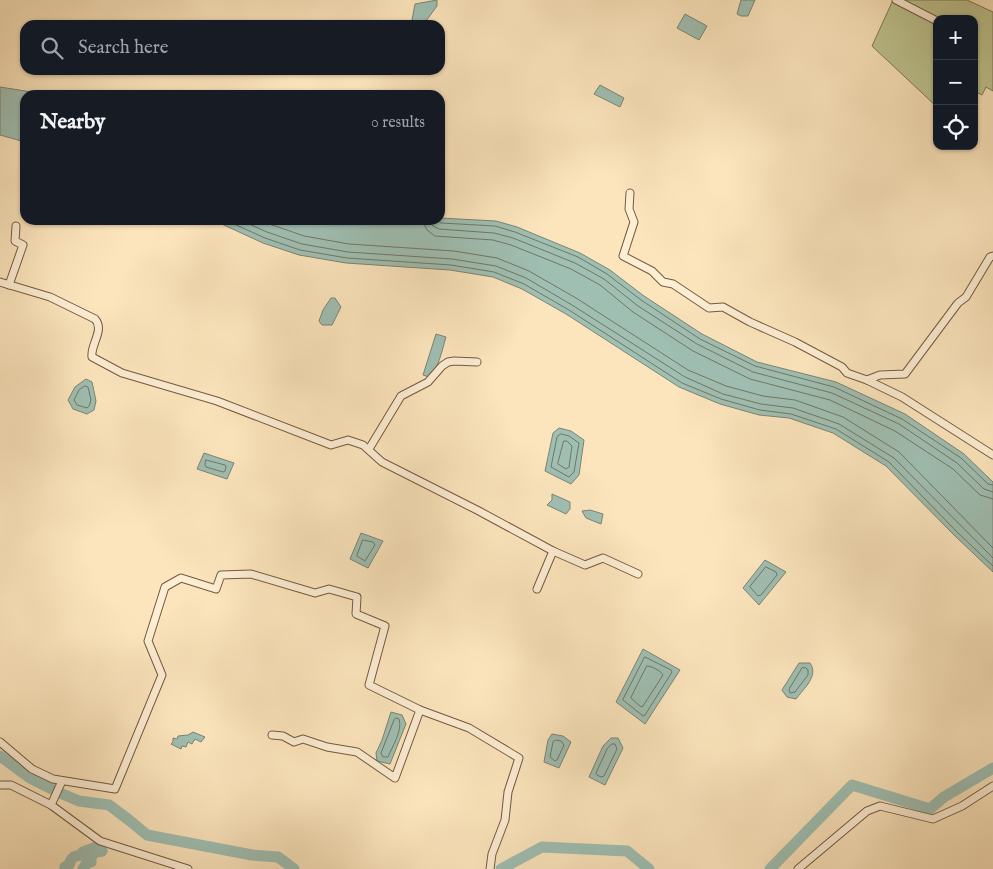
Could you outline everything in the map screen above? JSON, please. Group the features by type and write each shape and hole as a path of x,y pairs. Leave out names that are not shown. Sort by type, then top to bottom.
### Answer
{"street":[{"path":"896,0 933,19"},
{"path":"630,193 629,209 634,222 623,256 652,271 663,282 673,284 709,308 723,308 803,346 842,367 847,373 867,380 902,397 993,455"},
{"path":"9,285 23,245 15,241 16,226"},
{"path":"867,380 880,375 905,374 958,303 966,297 990,257 993,256"},
{"path":"0,282 50,298 95,318 98,325 96,339 91,351 92,357 115,370 217,401 330,445 350,440 363,445 382,462 553,551 585,565 603,558 638,574"},
{"path":"369,450 401,396 428,382 448,362 477,362"},
{"path":"537,589 553,551"},
{"path":"0,742 32,769 60,783 115,789 162,675 148,641 165,587 181,578 216,589 221,575 250,574 315,593 330,589 357,597 356,614 385,626 369,685 420,710 469,728 519,758 508,792 505,820 492,854 490,869"},
{"path":"272,735 283,736 294,742 303,739 327,747 357,752 395,778 420,710"},
{"path":"51,806 60,783"},
{"path":"0,785 11,785 51,806 100,841 188,869"},
{"path":"798,869 867,811 880,806 933,818 962,806 993,786"}],"green space":[{"path":"893,0 967,0 993,12 993,91 986,87 982,95 978,93 978,15 933,15 933,103 872,46"}],"water":[{"path":"437,0 437,6 427,20 412,20 415,4"},
{"path":"741,0 755,0 748,16 737,14"},
{"path":"685,14 707,26 699,40 677,28"},
{"path":"600,85 624,98 620,107 594,94"},
{"path":"0,87 20,90 20,141 0,135"},
{"path":"445,218 496,221 517,227 580,253 610,270 644,296 702,334 757,362 836,382 905,414 964,454 993,482 993,572 886,466 833,433 789,418 759,415 720,404 679,387 566,314 522,289 493,277 450,270 346,263 299,255 263,243 224,225 445,225"},
{"path":"331,298 335,298 341,307 332,325 322,325 319,321 323,310"},
{"path":"436,334 446,337 438,364 429,377 423,375"},
{"path":"86,379 92,382 96,401 94,410 87,414 73,409 68,400 75,387"},
{"path":"559,428 571,431 584,440 579,475 571,484 545,471 553,433"},
{"path":"204,453 234,463 227,479 197,469"},
{"path":"552,494 570,502 570,509 566,514 547,505 552,500"},
{"path":"590,510 603,514 601,524 586,518 582,511"},
{"path":"361,533 383,541 368,568 350,559"},
{"path":"765,560 786,572 759,605 743,588"},
{"path":"643,649 680,670 645,724 616,702"},
{"path":"799,663 810,663 813,673 809,682 796,699 787,697 782,690"},
{"path":"391,712 402,715 406,724 390,764 377,761 376,753"},
{"path":"193,732 205,737 201,742 195,739 192,744 188,742 186,747 182,746 181,749 171,744 173,738 177,739 178,736 188,735"},
{"path":"552,734 563,736 571,742 559,768 544,762 548,740"},
{"path":"611,738 618,738 623,748 605,785 589,777 603,746"}],"waterway":[{"path":"0,756 30,778 60,793 79,801 109,805 147,835 252,855 278,857 294,869"},
{"path":"770,869 852,785 930,809 944,797 993,768"},
{"path":"65,869 72,858 83,855 83,852 99,846 102,851"},
{"path":"501,869 542,847 627,851 649,869"},
{"path":"83,869 86,864 91,862 94,853 102,851"}]}
